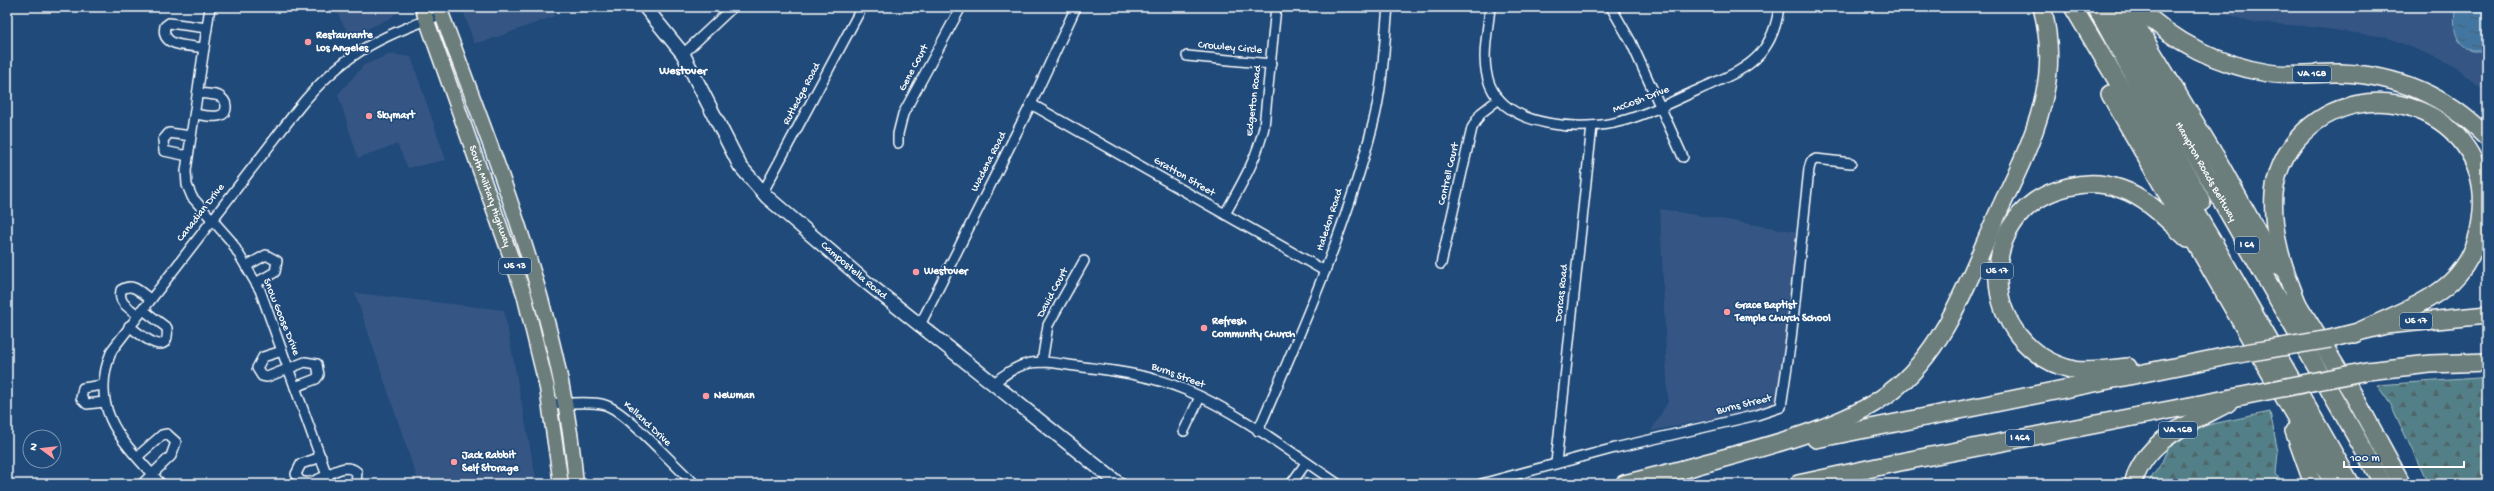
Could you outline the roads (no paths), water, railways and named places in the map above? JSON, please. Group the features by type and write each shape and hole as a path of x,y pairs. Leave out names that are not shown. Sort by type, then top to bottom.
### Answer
{"highway":[{"path":"1681,470 1819,429 1849,417 1890,393 1923,360 1951,315 2036,128 2046,90 2048,66 2047,30 2042,7"},
{"path":"2061,7 2278,390 2334,484"},
{"path":"2073,7 2213,242 2351,484"},
{"path":"2096,7 2206,209 2362,484"},
{"name":"Hampton Roads Beltway","path":"2108,7 2163,97 2383,484"},
{"path":"2125,7 2217,159 2299,307 2345,381 2402,484"},
{"name":"VA 168","path":"2138,7 2154,23 2172,36 2227,63 2268,73 2352,74 2402,83 2440,100 2462,114 2487,137"},
{"path":"1624,484 1886,424 2233,355 2354,334 2410,308 2442,289 2467,262 2479,234 2483,204 2482,191 2474,163 2459,139 2450,130 2423,111 2404,104 2382,101 2348,106 2315,122 2294,143 2285,156 2276,181 2274,212 2278,252 2299,307"},
{"name":"US 17","path":"2199,249 2152,207 2134,194 2112,186 2096,184 2076,185 2046,195 2031,205 2015,222 2002,249 1998,267 1997,283 2002,306 2014,332 2032,350 2057,365 2080,371 2208,361"},
{"name":"US 17","path":"2354,334 2386,325 2484,316"},
{"path":"2366,371 2430,364 2487,362"},
{"path":"2366,371 2487,371"},
{"name":"I 464","path":"1798,484 1900,462 2366,371"},
{"path":"2278,390 2313,484"},
{"name":"VA 168","path":"2132,484 2144,459 2162,440 2242,396"}],"main road":[{"name":"Campostella Road","path":"644,7 683,54 703,89 737,160 763,192 822,245 1119,484"},
{"name":"South Military Highway","path":"441,11 539,287 566,405 576,484"},
{"name":"South Military Highway","path":"425,13 524,294 550,403 561,484"}],"street":[{"name":"Snow Goose Drive","path":"210,7 188,156 187,185 194,200 231,241 256,283 289,369 330,484"},
{"path":"683,54 733,7"},
{"name":"Rutledge Road","path":"763,192 862,7"},
{"name":"Gene Court","path":"898,144 898,134 903,114 960,7"},
{"name":"Wadena Road","path":"920,325 1031,104 1076,7"},
{"name":"Edgerton Road","path":"1225,214 1252,167 1260,146 1264,127 1276,7"},
{"name":"Haledon Road","path":"1258,431 1325,272 1373,124 1380,89 1388,7"},
{"name":"McCosh Drive","path":"1490,7 1486,71 1492,89 1499,99 1517,115 1530,120 1592,126 1621,122 1660,107 1731,74 1754,59 1770,39 1776,24 1779,7"},
{"path":"1611,7 1625,29 1683,157"},
{"name":"Canadian Drive","path":"161,484 137,458 111,424 104,402 103,385 107,362 112,350 150,298 322,80 351,56 378,39 425,13 441,11"},
{"path":"204,48 169,42 165,38 163,32 165,26 169,23 207,28"},
{"name":"Crowley Circle","path":"1187,56 1270,64"},
{"path":"195,114 218,116 223,114 226,108 225,101 220,97 198,93"},
{"name":"Contrell Court","path":"1441,264 1472,128 1481,113 1499,99"},
{"name":"Gratton Street","path":"1031,104 1325,272"},
{"name":"Dorcas Road","path":"1556,462 1592,126"},
{"path":"188,156 164,151 162,140 169,133 191,136"},
{"name":"Burns Street","path":"1481,484 1556,462 1757,415 1781,407 1791,339 1809,169 1811,162 1816,160 1851,164"},
{"path":"246,266 266,255 277,261 275,272 256,283"},
{"name":"David Court","path":"1042,362 1047,328 1084,261"},
{"path":"129,326 152,343 158,344 165,341 168,336 167,328 122,303 120,297 121,290 127,286 132,286 150,298"},
{"path":"282,351 263,357 257,368 258,373 267,377 311,362 317,364 319,369 316,379 295,386"},
{"name":"Burns Street","path":"993,384 1014,367 1027,362 1042,362 1147,377 1200,397 1258,431 1338,484"},
{"path":"103,385 83,388 81,398 87,404 104,402"},
{"path":"1184,431 1200,397"},
{"name":"Kelland Drive","path":"550,403 566,405 600,404 616,410 695,484"},
{"path":"137,458 162,436 168,434 173,437 176,442 172,456 142,484"},
{"path":"321,457 301,464 296,474 303,482 345,468 353,468 357,472 356,484"},
{"path":"1291,484 1306,463"}],"water":[{"path":"2455,7 2487,7 2487,51 2472,51 2461,43 2456,33 2454,21"}],"place":[{"name":"Restaurante Los Angeles","path":"308,42"},
{"name":"Skymart","path":"369,116"},
{"name":"Westover","path":"916,272"},
{"name":"Grace Baptist Temple Church School","path":"1727,312"},
{"name":"Refresh Community Church","path":"1204,328"},
{"name":"Newman","path":"706,396"},
{"name":"Jack Rabbit Self Storage","path":"454,462"}],"district":[{"name":"Westover","path":"683,72"}]}
